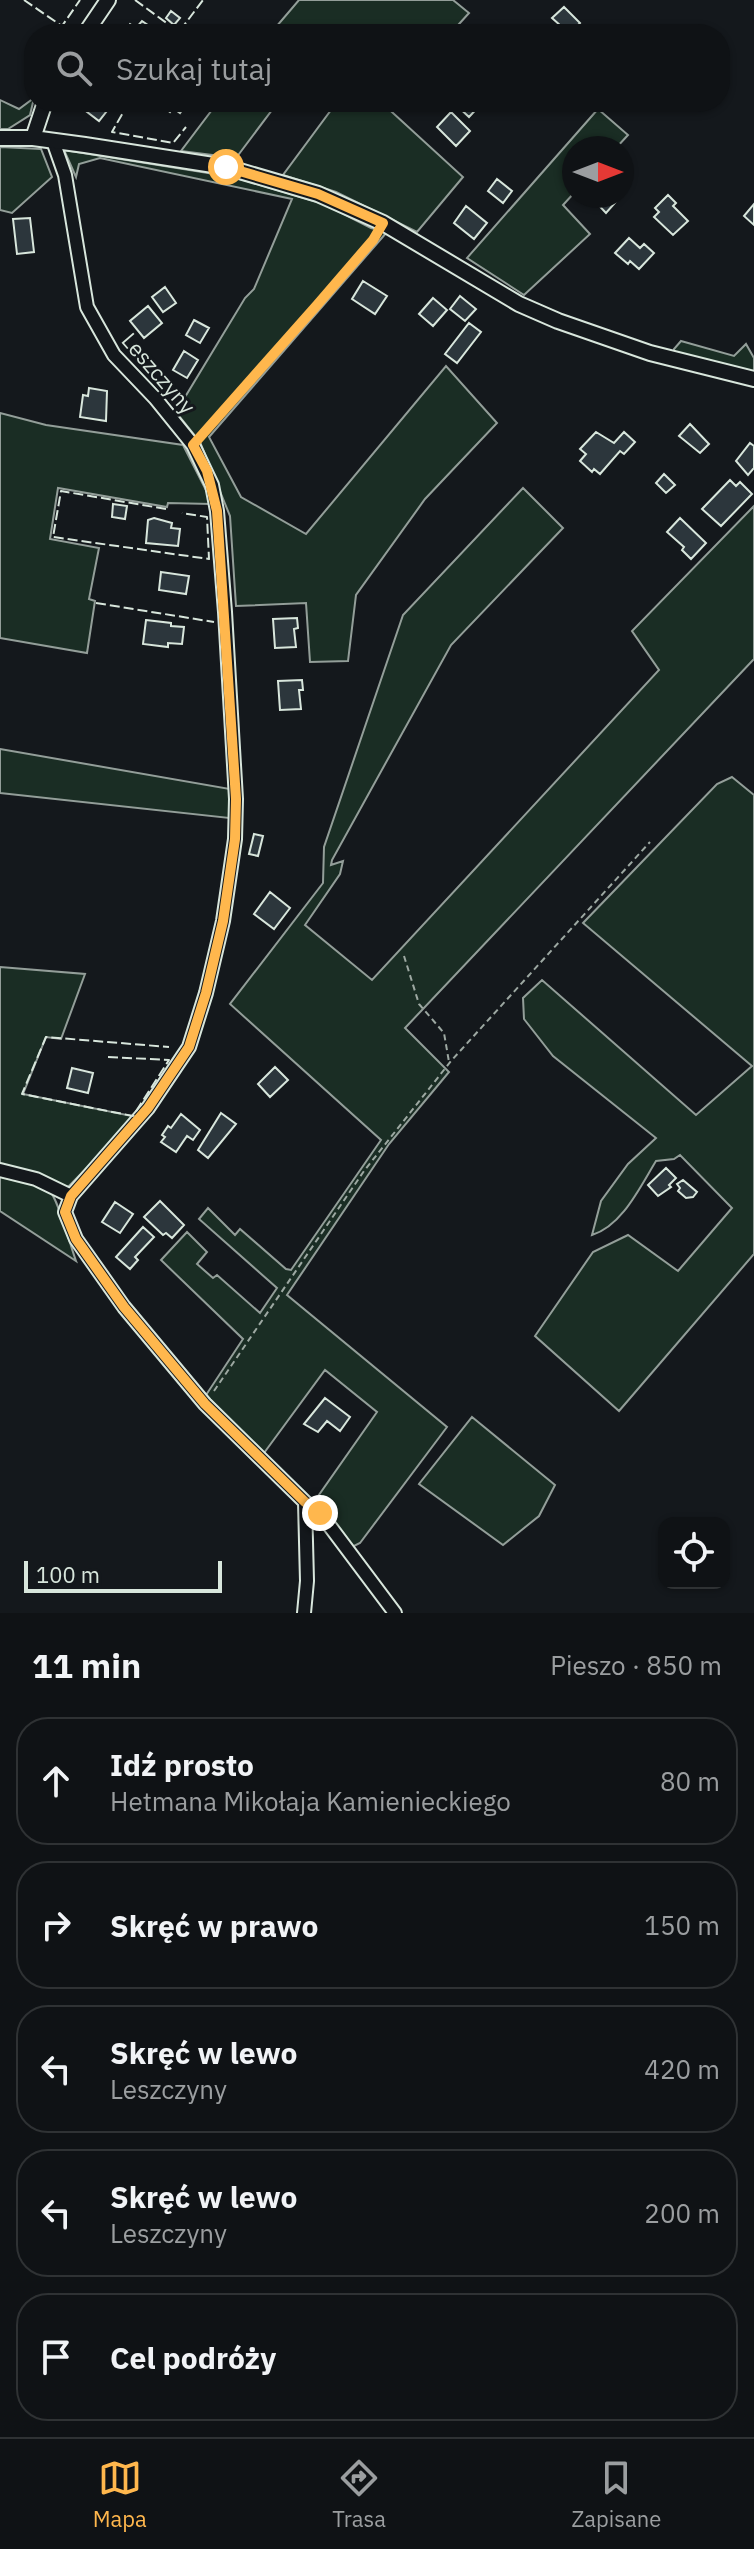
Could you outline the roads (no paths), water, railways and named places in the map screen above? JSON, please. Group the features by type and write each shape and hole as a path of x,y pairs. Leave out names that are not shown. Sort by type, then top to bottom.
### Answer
{"street":[{"path":"92,24 108,0"},
{"path":"33,138 42,112"},
{"path":"0,138 33,138 226,167 318,194 383,223 519,304 558,321 650,353 754,379"},
{"name":"Leszczyny","path":"53,141 65,175 87,307 114,355 170,416 193,445 207,471 217,511 236,799 230,882 206,993 189,1047 148,1108 71,1196"},
{"path":"0,1170 36,1179 71,1196 65,1212 76,1239 124,1307 205,1404 320,1513 395,1613"},
{"path":"304,1613 307,1581 305,1502"}]}
